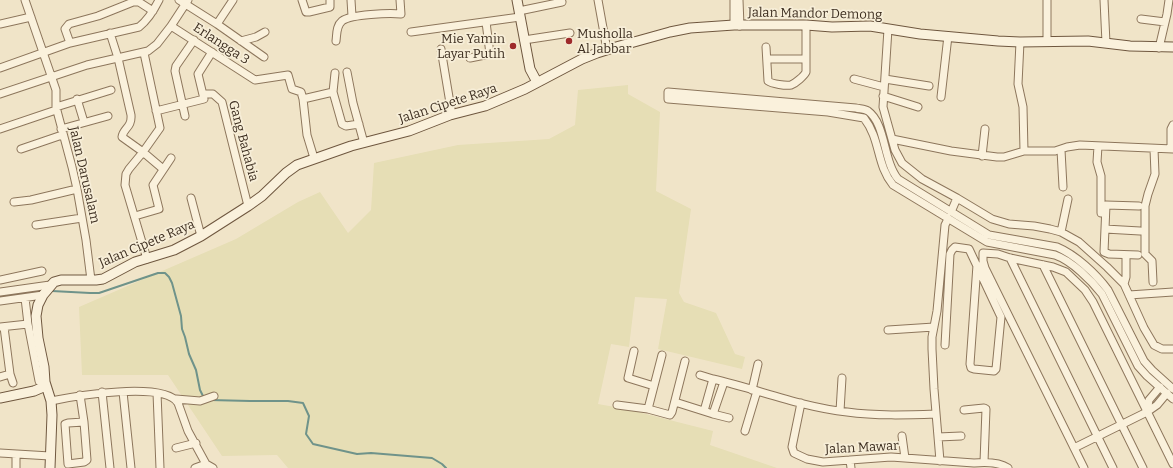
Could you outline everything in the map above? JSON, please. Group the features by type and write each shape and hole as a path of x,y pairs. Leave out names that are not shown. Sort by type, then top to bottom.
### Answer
{"main road":[{"path":"517,0 530,69 537,82"},
{"name":"Jalan Mandor Demong","path":"537,82 582,59 608,50 680,30 737,25 863,26 888,28 920,34 1020,42 1088,41 1130,46 1159,48 1173,47"},
{"name":"Jalan Cipete Raya","path":"50,285 57,280 91,280 103,278 135,262 174,250 201,236 248,206 262,196 292,168 314,158 409,131 452,115 500,101 537,82"},
{"path":"0,398 34,391 41,388 44,367 36,323 37,311 43,295 50,285"},
{"path":"42,382 51,401 52,422 50,468"}],"street":[{"name":"Jalan Darusalam","path":"25,0 56,90 56,109 77,189 91,280"},
{"path":"0,68 70,43 139,27 159,0"},
{"path":"217,24 233,0"},
{"path":"302,0 304,9 309,12 330,7 330,0"},
{"path":"351,0 352,16"},
{"path":"336,41 338,27 342,21 352,16 401,14 400,0"},
{"path":"598,0 608,50"},
{"path":"734,0 737,25"},
{"path":"737,25 739,0"},
{"path":"1046,0 1047,42"},
{"path":"1104,0 1106,43"},
{"path":"1159,48 1169,0"},
{"path":"0,94 87,66 148,51 157,44 171,26 184,1 264,57"},
{"path":"70,43 65,29 69,24 98,16 133,2 139,2 153,10"},
{"path":"411,32 486,22 562,2"},
{"path":"0,24 30,17"},
{"path":"1141,19 1165,22"},
{"path":"470,58 490,54 486,22"},
{"path":"766,48 768,79 770,82 791,85 804,76 806,72 806,25"},
{"name":"Erlangga 3","path":"171,26 255,80 285,75 289,76 292,89 301,92 303,99"},
{"path":"888,28 886,79 883,96 884,111 898,157 902,163 922,179 1000,223 1034,226 1060,232 1079,242 1124,284 1144,328 1154,345 1162,349 1173,349"},
{"path":"241,41 256,38 265,32"},
{"path":"110,33 118,58 131,121 130,125 122,136 124,140 143,152 163,169"},
{"path":"524,40 570,33"},
{"path":"941,96 948,36"},
{"path":"185,116 174,71 194,40"},
{"path":"1020,42 1018,84 1023,107 1024,151"},
{"path":"441,49 452,115"},
{"path":"156,111 203,100 204,98 198,79 198,74 212,52"},
{"path":"144,53 159,130 128,169 125,185 146,259"},
{"path":"767,59 806,59"},
{"path":"347,72 353,103 364,143"},
{"path":"335,73 333,92 343,125 359,124"},
{"path":"854,79 884,87"},
{"path":"886,79 929,86"},
{"path":"0,129 77,100 111,90"},
{"path":"314,158 307,135 303,99 333,92"},
{"path":"828,109 668,92 668,99 828,109 856,108 868,112 876,122 882,135 889,164 898,179 987,242 1051,250 1064,258 1095,284 1118,317 1144,361 1170,391 1173,399"},
{"name":"Gang Bahabia","path":"203,94 213,94 222,102 248,206"},
{"path":"883,96 918,107"},
{"path":"77,100 84,122"},
{"path":"21,149 84,122 108,116"},
{"path":"892,139 982,156 1004,157 1024,151 1032,150 1048,152 1061,150 1071,146 1172,149 1171,129 1173,126"},
{"path":"982,156 985,129"},
{"path":"1098,146 1097,162 1101,176 1100,260"},
{"path":"1153,282 1152,261 1144,254 1144,214 1146,199 1155,174 1154,149"},
{"path":"1061,150 1063,187"},
{"path":"135,216 159,209 153,185 171,158"},
{"path":"14,202 26,201 77,189"},
{"path":"191,198 201,236"},
{"path":"940,461 932,349 945,225 957,198"},
{"path":"1060,232 1068,199"},
{"path":"1138,255 1109,254 1104,252 1106,205 1139,206"},
{"path":"36,225 82,218"},
{"path":"1105,229 1140,231"},
{"path":"944,345 950,254 955,247 983,253 998,254 1010,258 1053,266 1066,272 1085,290 1093,302 1173,464"},
{"path":"969,249 1084,468"},
{"path":"977,265 970,364 971,368 974,369 994,370 996,369 1005,316 983,261 983,253"},
{"path":"1124,284 1126,277 1126,255"},
{"path":"1010,258 1113,468"},
{"path":"1043,264 1143,468"},
{"path":"0,280 42,271"},
{"path":"0,292 50,285"},
{"path":"1129,295 1173,292"},
{"path":"0,301 43,295"},
{"path":"26,298 28,324 42,382"},
{"path":"1118,317 1138,366 1160,387 1170,391"},
{"path":"13,383 3,352 2,327 28,324"},
{"path":"888,330 934,327"},
{"path":"634,351 628,378 654,386"},
{"path":"648,410 662,356"},
{"path":"617,405 670,415 686,360"},
{"path":"745,431 758,364"},
{"path":"0,377 10,374"},
{"path":"700,375 801,403 840,411 869,414 936,414"},
{"path":"840,411 842,378"},
{"path":"704,411 713,379"},
{"path":"713,414 724,382"},
{"path":"1147,412 1150,400 1160,387"},
{"path":"1074,448 1147,412 1157,406 1170,391"},
{"path":"51,401 102,392 167,394 176,399 200,401 214,396"},
{"path":"102,392 110,468"},
{"path":"123,392 131,468"},
{"path":"156,393 160,468"},
{"path":"80,395 84,422 87,460 84,462 68,464 65,424 84,422"},
{"path":"176,399 188,431 210,466 195,468"},
{"path":"675,402 729,418"},
{"name":"Jalan Mawar","path":"801,403 792,440 792,447 794,454 815,462 878,457 940,461 949,465 984,462 1005,466 1008,468"},
{"path":"964,410 986,409 984,462"},
{"path":"902,436 905,458"},
{"path":"938,437 961,436"},
{"path":"176,448 196,443"},
{"path":"0,453 50,456"},
{"path":"16,454 16,468"},
{"path":"850,460 851,468"}],"shaded area":[{"path":"628,85 628,94 660,112 656,191 691,209 679,293 684,302 716,313 735,354 745,357 742,369 658,349 667,299 635,297 629,347 611,344 598,404 626,409 713,431 710,445 777,468 288,468 277,455 222,456 168,375 82,375 79,307 236,239 298,202 320,192 348,233 371,210 374,163 458,145 549,139 575,125 578,90"}],"waterway":[{"path":"52,291 99,293 158,273 165,273 172,283 181,316 182,329 189,354 196,370 200,390 204,398"},
{"path":"0,297 34,291"},
{"path":"210,400 288,401 303,403 309,416 306,434 313,444 357,454 371,453 432,458 446,468"}],"place":[{"name":"Musholla Al Jabbar","path":"569,41"},
{"name":"Mie Yamin Layar Putih","path":"513,46"}]}
